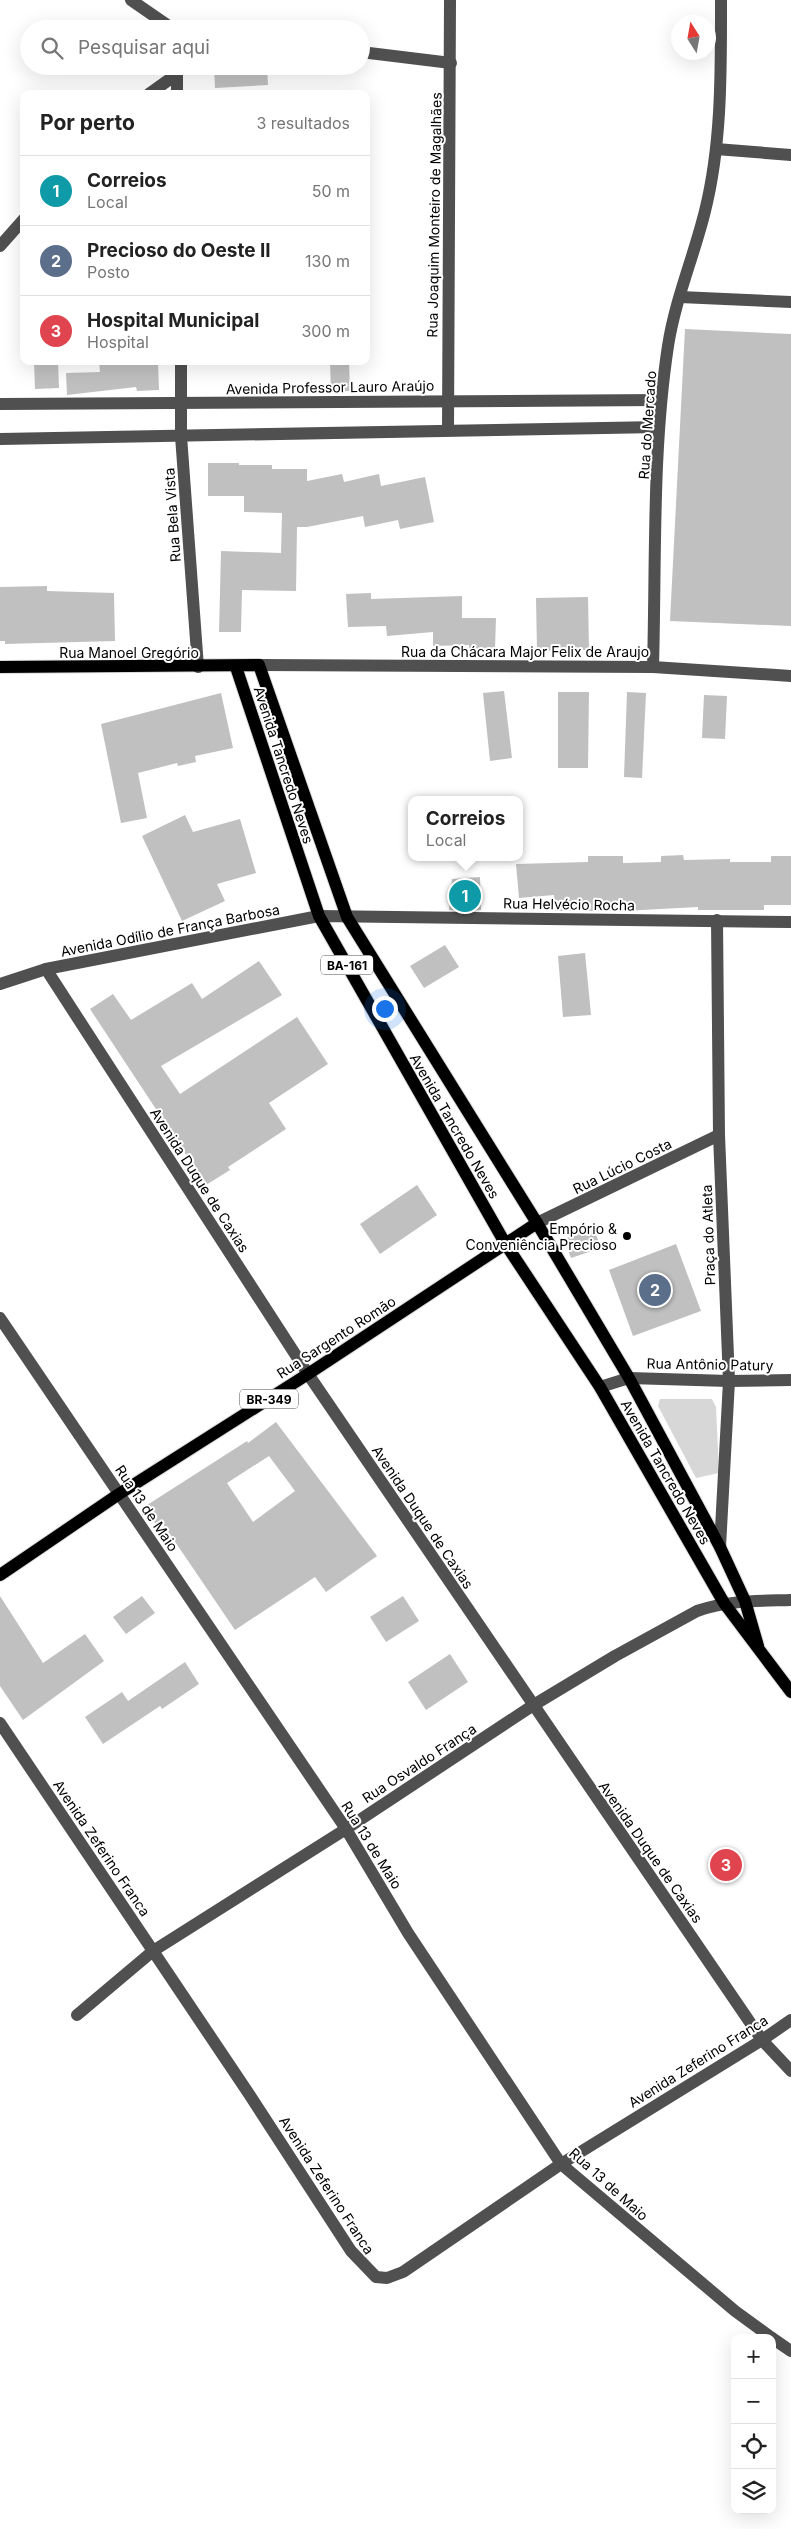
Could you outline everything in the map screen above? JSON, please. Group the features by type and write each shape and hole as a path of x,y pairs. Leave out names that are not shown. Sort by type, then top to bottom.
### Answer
{"main road":[{"name":"Rua Manoel Gregório","path":"0,667 236,667 259,665"},
{"name":"Avenida Tancredo Neves","path":"259,665 347,917 537,1223 629,1378 720,1547 745,1601 758,1646"},
{"name":"Avenida Tancredo Neves","path":"236,667 319,916 504,1243 600,1388 724,1603 791,1692"},
{"name":"Rua Sargento Romão","path":"0,1575 119,1494 308,1374 537,1223"}],"street":[{"path":"131,0 160,20"},
{"name":"Rua Joaquim Monteiro de Magalhães","path":"448,430 452,63 450,0"},
{"name":"Rua do Mercado","path":"653,667 660,400 669,343 705,210 716,149 722,0"},
{"path":"370,53 452,63"},
{"path":"154,90 171,75"},
{"path":"177,75 177,90"},
{"path":"716,149 791,155"},
{"path":"0,246 20,224"},
{"path":"680,297 791,302"},
{"name":"Rua Bela Vista","path":"181,365 181,436 198,667"},
{"name":"Avenida Professor Lauro Araújo","path":"0,404 660,400"},
{"path":"0,439 659,427"},
{"name":"Rua da Chácara Major Felix de Araujo","path":"259,665 653,667 791,676"},
{"name":"Avenida Odílio de França Barbosa","path":"0,984 46,969 319,916 347,917"},
{"name":"Rua Helvécio Rocha","path":"347,917 791,922"},
{"name":"Praça do Atleta","path":"717,920 719,1135 729,1382 720,1547"},
{"name":"Avenida Duque de Caxias","path":"46,969 308,1374 532,1706 762,2040 791,2071"},
{"name":"Rua Lúcio Costa","path":"537,1223 719,1135"},
{"name":"Rua 13 de Maio","path":"0,1318 346,1829 408,1933 561,2164 734,2311 766,2334"},
{"path":"600,1388 629,1378"},
{"name":"Rua Antônio Patury","path":"629,1378 729,1382 791,1380"},
{"name":"Rua Osvaldo França","path":"77,2015 153,1951 346,1829 532,1706 615,1656 697,1611 724,1603 791,1600"},
{"name":"Avenida Zeferino Franca","path":"0,1723 260,2110 351,2252 376,2277 387,2278 403,2272 561,2164 762,2040 791,2020"},
{"name":"Rua 13 de Maio","path":"776,2341 791,2352"}],"shaded area":[{"path":"660,1399 712,1399 716,1407 719,1473 696,1478 658,1406"}],"building":[{"path":"214,75 267,75 268,85 215,88"},
{"path":"685,329 791,334 791,626 670,621"},
{"path":"34,365 58,365 59,388 35,389"},
{"path":"99,365 158,365 159,390 137,391 136,387 67,395 66,373 100,372"},
{"path":"330,365 349,365 350,391 331,392"},
{"path":"208,463 272,465 272,469 307,469 307,481 342,474 344,482 379,474 381,486 425,477 434,522 400,529 398,520 365,527 363,516 307,527 297,527 296,591 242,590 241,632 219,632 221,551 281,553 282,513 244,512 244,496 208,496"},
{"path":"47,586 47,591 114,593 115,641 5,644 5,641 0,641 0,587"},
{"path":"371,593 371,599 462,596 462,618 496,618 495,649 469,649 469,645 433,646 433,632 387,636 386,626 348,627 346,594"},
{"path":"588,597 589,650 537,651 536,598"},
{"path":"504,691 512,758 490,761 483,693"},
{"path":"558,692 589,692 588,768 558,768"},
{"path":"627,692 646,693 642,778 624,777"},
{"path":"221,693 233,748 195,756 196,762 178,766 177,763 138,773 147,818 121,823 101,724"},
{"path":"704,695 727,696 725,739 702,738"},
{"path":"185,815 193,832 240,819 256,873 217,884 225,901 182,921 142,836"},
{"path":"683,855 684,860 730,859 730,862 771,862 771,856 791,856 791,905 764,905 764,910 698,910 698,907 623,911 555,911 554,895 519,898 516,864 588,862 588,856 623,856 623,863 661,862 661,856"},
{"path":"480,877 481,910 449,910 452,879"},
{"path":"445,945 459,967 424,988 410,966"},
{"path":"585,953 591,1015 563,1017 558,956"},
{"path":"259,961 282,995 161,1066 180,1094 297,1017 328,1064 269,1103 286,1129 228,1167 230,1170 206,1185 90,1009 113,994 131,1020 192,983 202,999"},
{"path":"417,1185 437,1215 380,1254 360,1224"},
{"path":"594,1229 601,1248 571,1258 564,1239"},
{"path":"676,1244 701,1311 633,1336 609,1270"},
{"path":"276,1422 377,1556 326,1592 315,1577 235,1630 163,1524 158,1527 144,1507 247,1441 248,1443","holes":["269,1456 295,1491 253,1522 227,1483"]},
{"path":"0,1596 43,1663 85,1634 104,1661 23,1720 0,1686"},
{"path":"142,1596 155,1613 126,1634 113,1617"},
{"path":"403,1596 419,1621 386,1642 370,1617"},
{"path":"450,1654 468,1682 426,1710 408,1682"},
{"path":"185,1662 199,1684 162,1709 160,1706 103,1744 85,1717 122,1692 128,1701"}],"place":[{"name":"Correios","path":"465,896"},
{"name":"Empório & Conveniência Precioso","path":"627,1236"},
{"name":"Precioso do Oeste II","path":"655,1290"},
{"name":"Hospital Municipal","path":"726,1865"}]}
